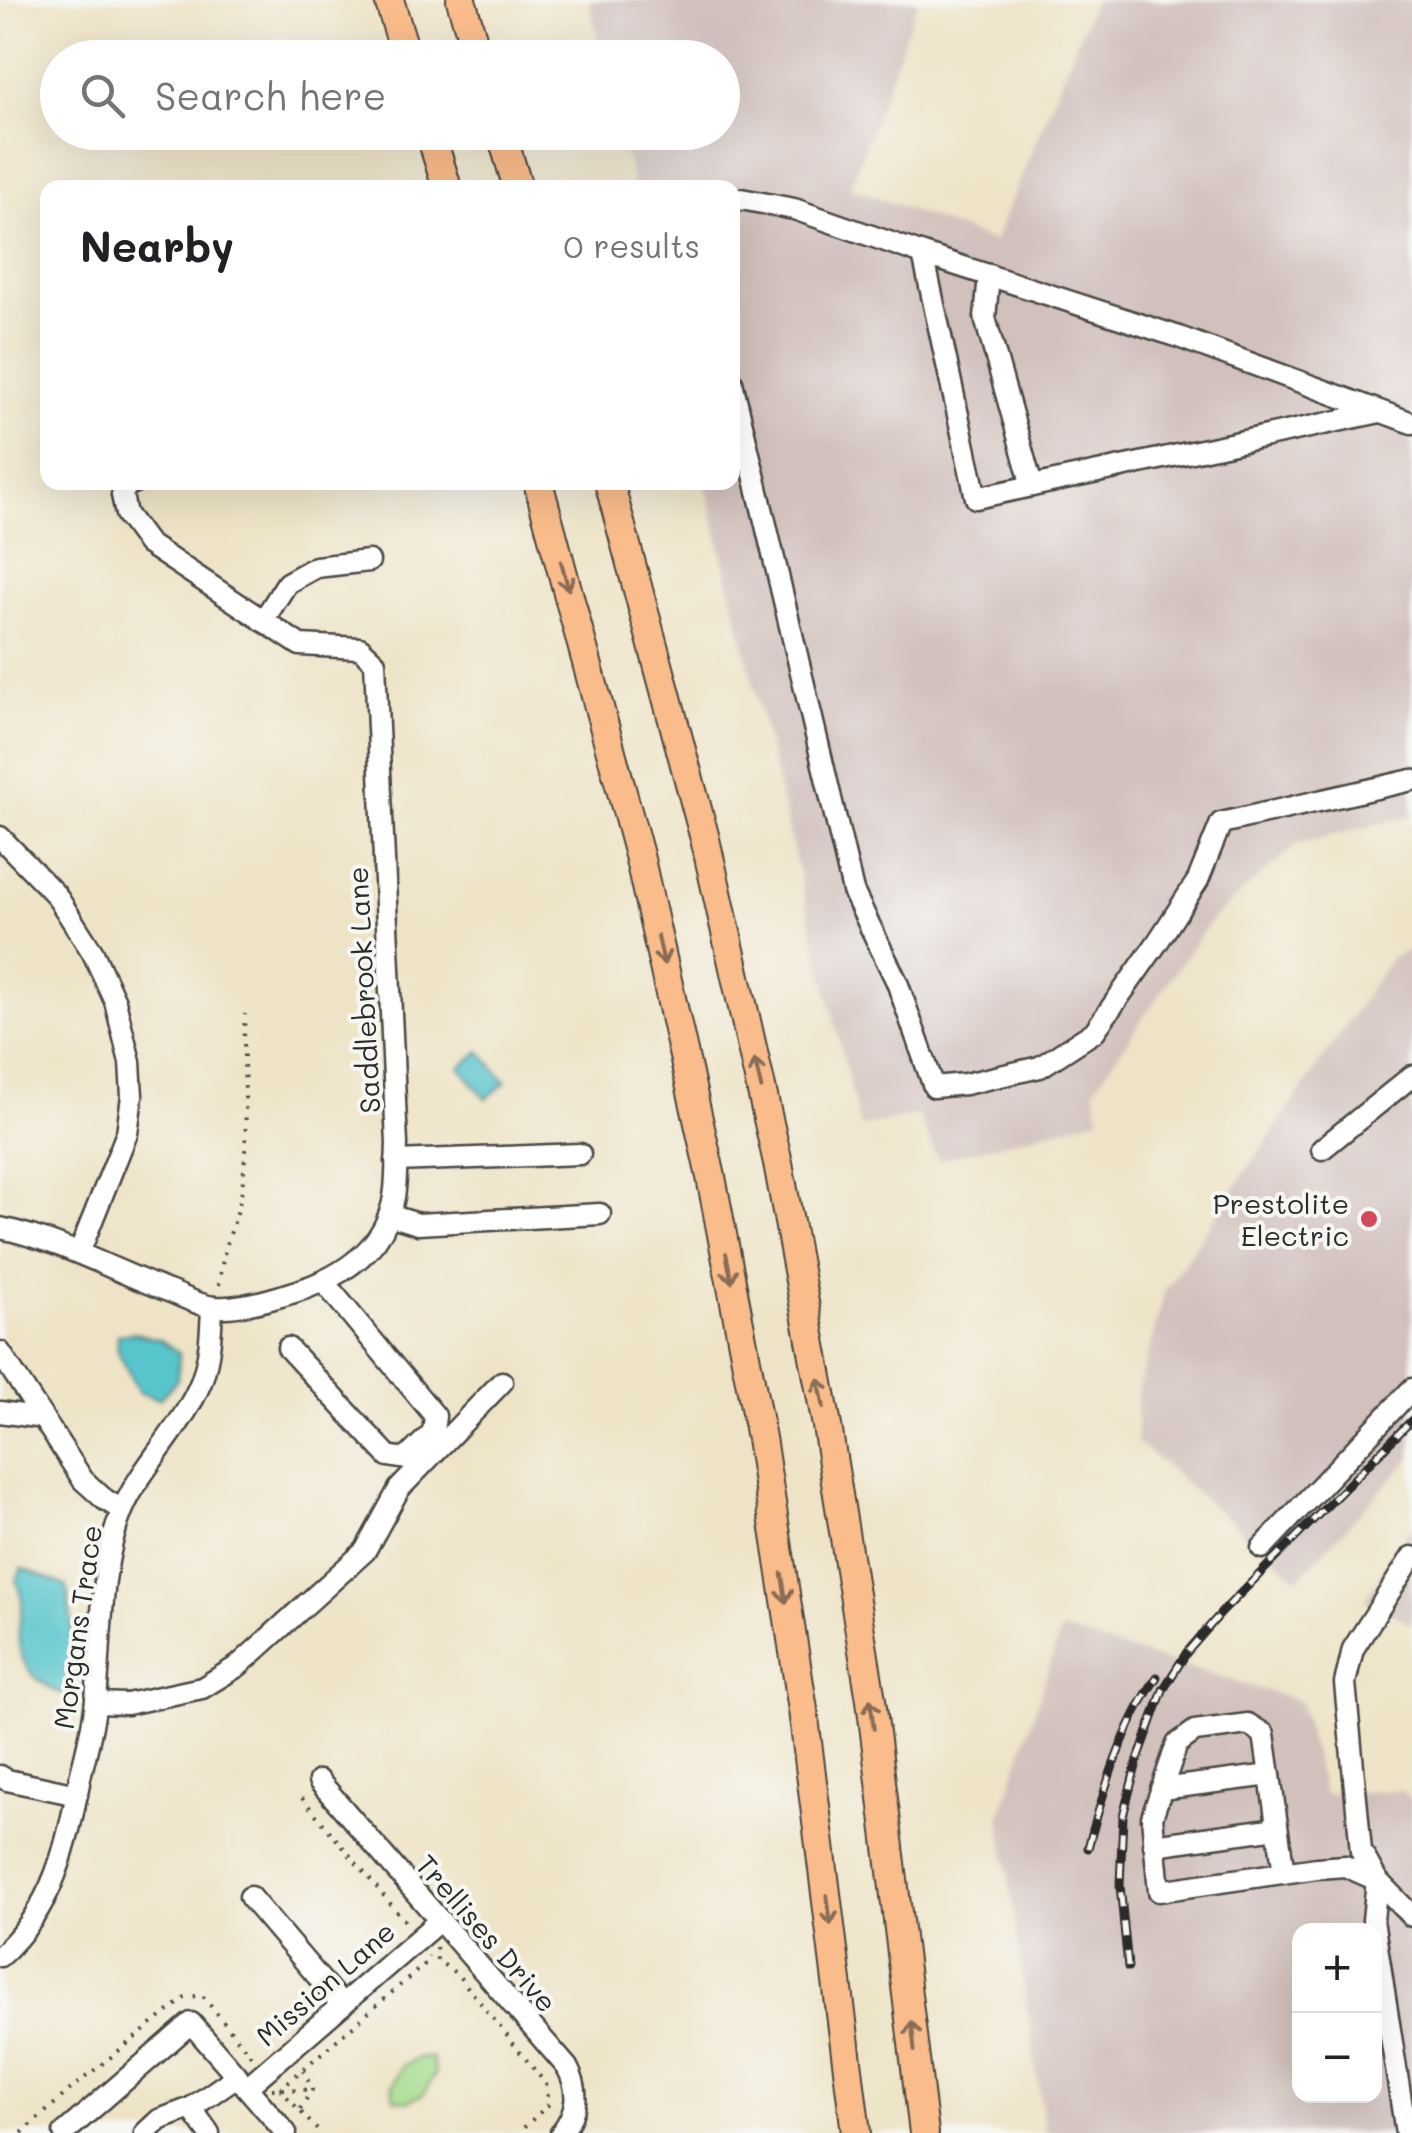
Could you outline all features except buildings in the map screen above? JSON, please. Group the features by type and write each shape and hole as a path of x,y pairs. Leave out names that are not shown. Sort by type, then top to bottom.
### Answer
{"highway":[{"path":"389,0 401,40"},
{"path":"460,0 472,40"},
{"path":"435,150 445,180"},
{"path":"507,150 516,180"},
{"path":"540,490 639,855 712,1177 761,1438 804,1710 856,2133"},
{"path":"611,490 705,839 778,1164 828,1426 870,1700 924,2133"}],"street":[{"path":"740,199 794,209 1176,336 1412,423"},
{"path":"923,254 976,498 1381,412"},
{"path":"989,276 985,318 1032,486"},
{"path":"740,416 853,891 897,982 934,1088 1040,1066 1094,1032 1198,880 1221,823 1412,780"},
{"name":"Saddlebrook Lane","path":"0,1228 29,1234 212,1307 269,1299 324,1282 356,1262 380,1232 394,1197 398,1144 375,662 360,648 300,645 148,544 126,514 122,495 125,490"},
{"path":"263,621 287,583 316,567 369,560"},
{"path":"0,837 56,895 93,953 115,1002 130,1062 132,1096 127,1133 78,1253"},
{"path":"1322,1149 1412,1076"},
{"path":"396,1161 580,1154"},
{"path":"389,1215 418,1224 600,1214"},
{"path":"288,1348 388,1456 406,1459 433,1432 435,1416 324,1282"},
{"name":"Morgans Trace","path":"0,1956 26,1930 59,1868 96,1703 107,1580 122,1510 202,1380 211,1342 212,1307"},
{"path":"0,1352 83,1480 122,1510"},
{"path":"96,1703 127,1704 202,1688 238,1666 366,1551 399,1488 502,1382"},
{"path":"1262,1548 1412,1388"},
{"path":"0,1412 43,1418"},
{"path":"1412,1557 1352,1649 1346,1683 1361,1851 1376,1880 1412,1916"},
{"path":"1284,1873 1264,1734 1248,1724 1195,1730 1176,1744 1152,1817 1158,1891 1346,1866 1376,1880"},
{"path":"1161,1789 1270,1775"},
{"path":"0,1776 77,1796"},
{"name":"Trellises Drive","path":"320,1781 567,2067 574,2080 575,2108 561,2133"},
{"path":"1154,1844 1277,1828"},
{"path":"1376,1880 1373,1920 1406,2133"},
{"path":"250,1897 342,2004"},
{"name":"Mission Lane","path":"145,2133 159,2120 242,2082 440,1920"},
{"path":"64,2133 191,2023 286,2133"},
{"path":"191,2108 210,2133"}],"path":[{"path":"220,1285 224,1252 241,1198 245,1161 245,1014"},
{"path":"302,1798 409,1926"},
{"path":"280,2089 426,1963 436,1942 437,1960 456,1974 546,2084 549,2104 518,2133"},
{"path":"303,2069 312,2090"},
{"path":"280,2089 312,2090"},
{"path":"280,2089 320,2133"},
{"path":"299,2110 312,2090"}],"shaded area":[{"path":"589,0 918,0 850,187 994,242 1094,0 1412,0 1412,816 1297,844 1210,921 1094,1089 1100,1118 938,1160 918,1115 860,1127 707,490 740,490 740,180 632,180 624,150 740,150 740,40 598,40"},
{"path":"1412,948 1412,1457 1298,1579 1137,1442 1137,1395 1165,1290 1391,958"},
{"path":"1412,1526 1412,1625 1365,1599"},
{"path":"1061,1630 1300,1701 1324,1794 1402,1790 1412,1802 1412,2133 1045,2133 1000,1817"}],"green space":[{"path":"418,2058 432,2058 435,2075 424,2093 408,2102 395,2099 392,2086 402,2066"}],"water":[{"path":"480,1051 506,1082 486,1099 460,1068"},
{"path":"135,1333 161,1340 179,1353 178,1379 159,1399 138,1392 118,1351 117,1335"},
{"path":"22,1568 66,1586 73,1642 70,1698 48,1687 25,1664 19,1642 22,1600 16,1582"}],"railway":[{"path":"1128,1967 1120,1885 1123,1816 1163,1690 1187,1652 1222,1612 1412,1420"},
{"path":"1088,1848 1124,1738 1157,1677"}],"place":[{"name":"Prestolite Electric","path":"1369,1219"}]}
